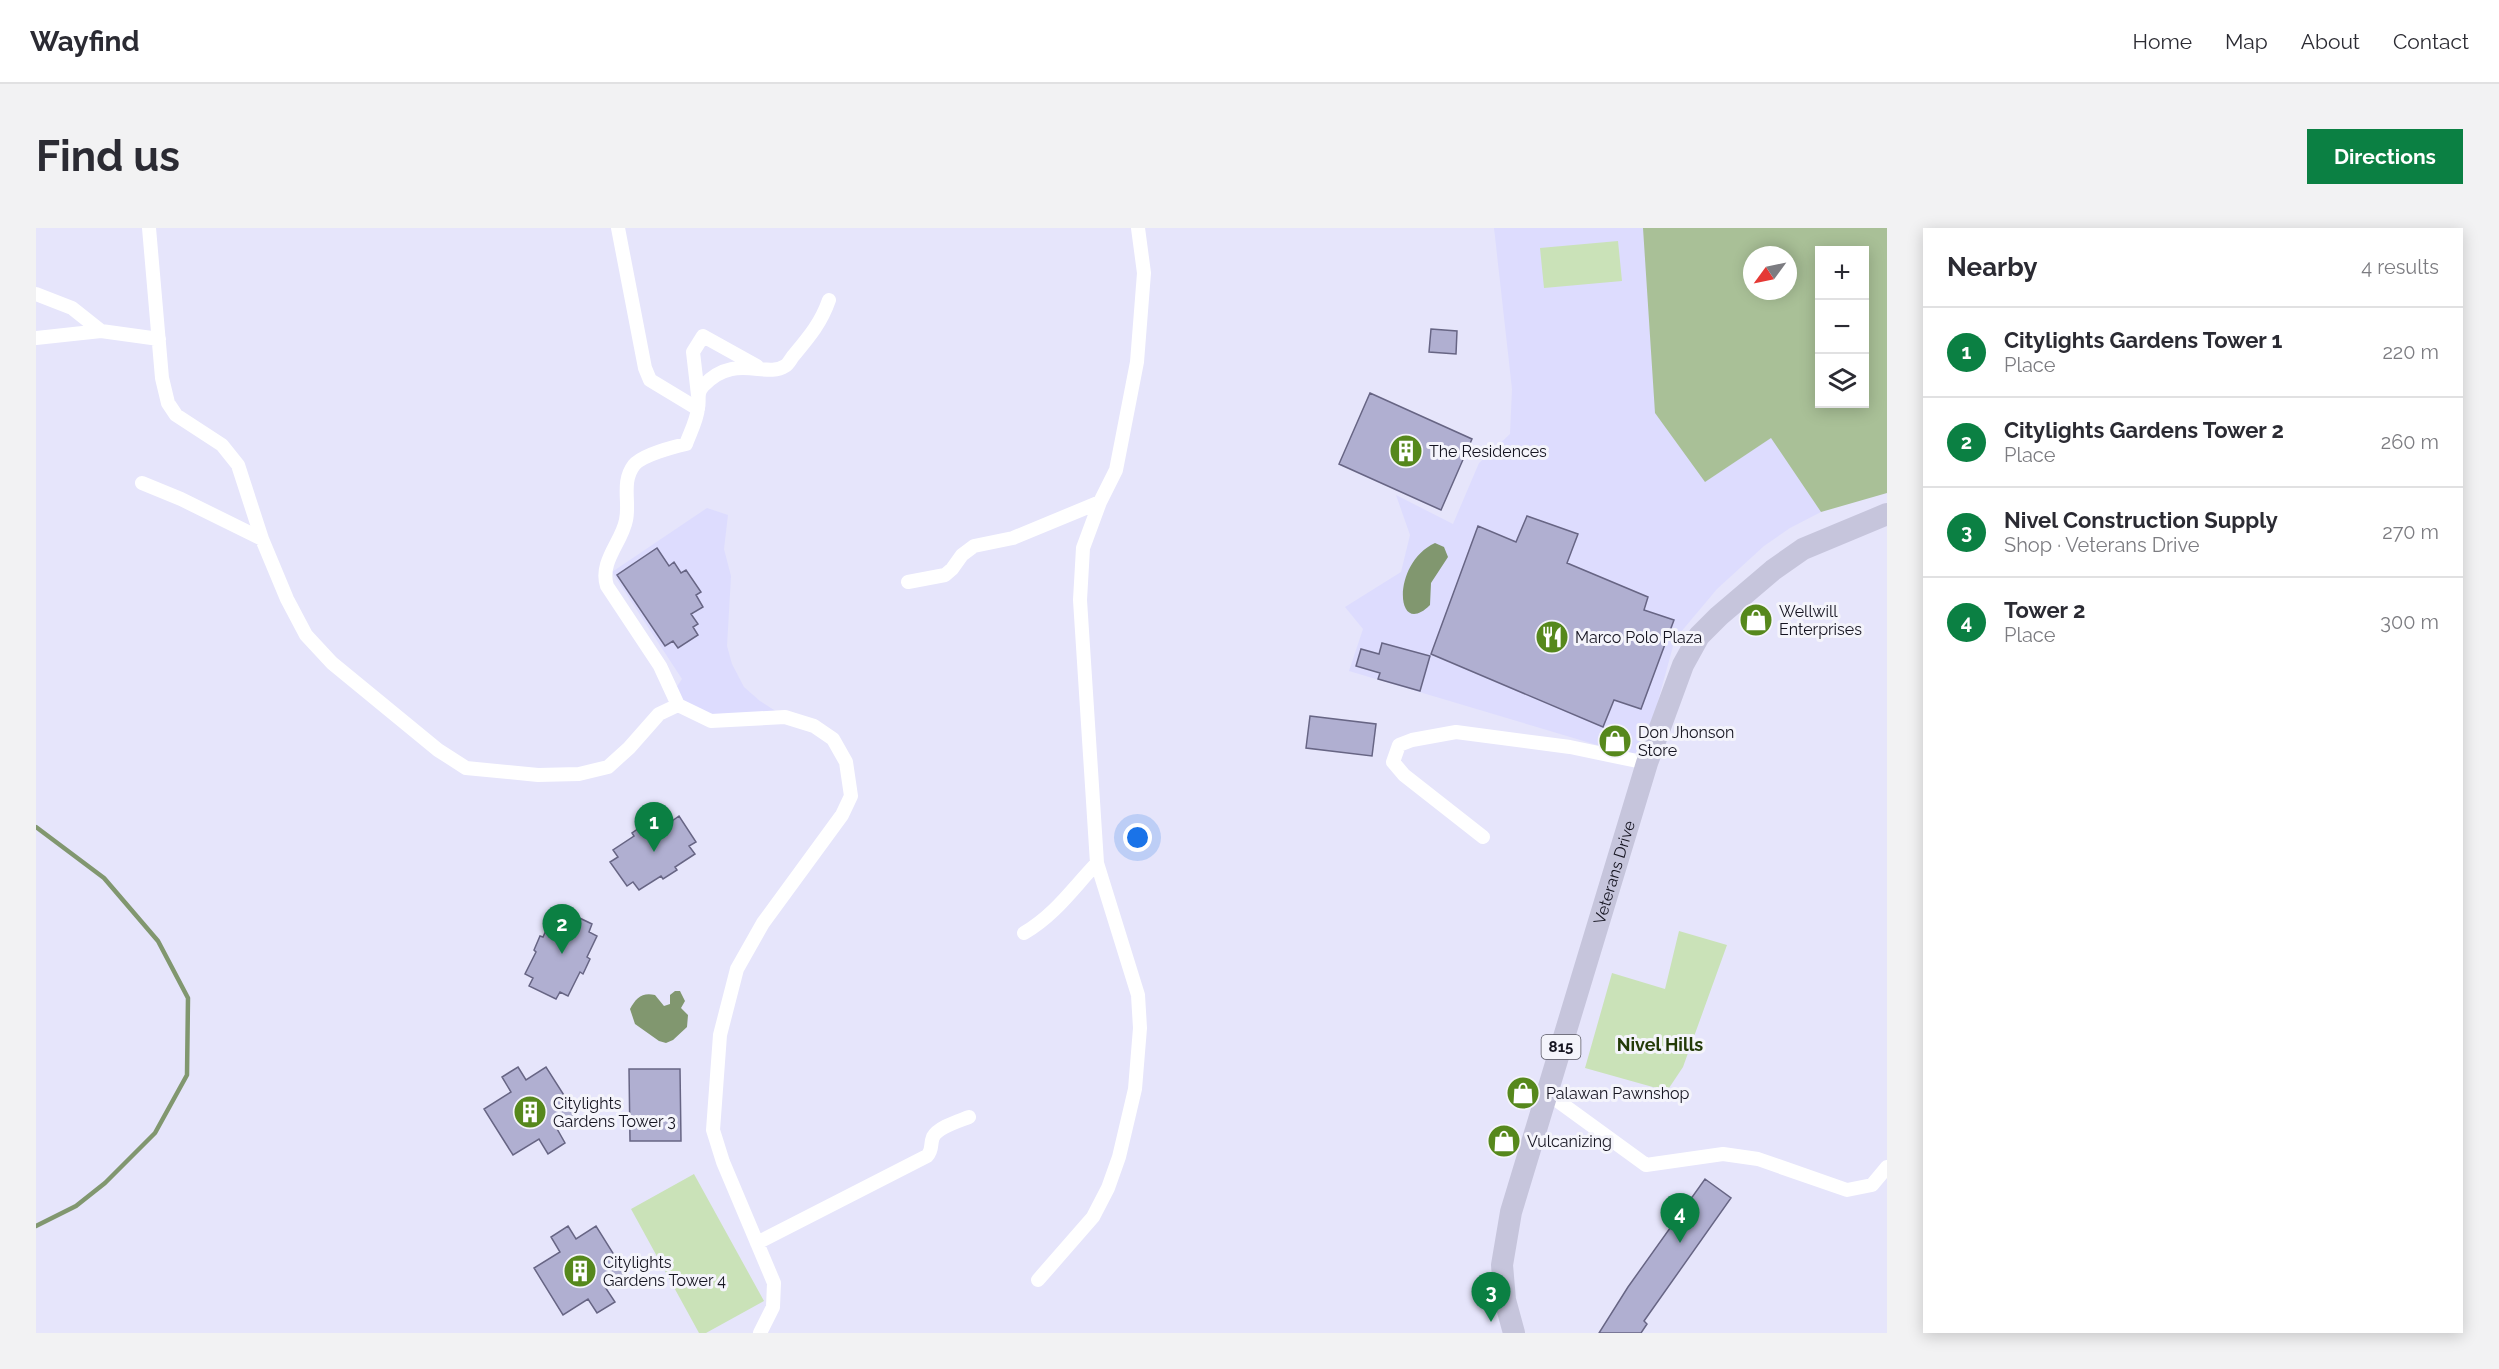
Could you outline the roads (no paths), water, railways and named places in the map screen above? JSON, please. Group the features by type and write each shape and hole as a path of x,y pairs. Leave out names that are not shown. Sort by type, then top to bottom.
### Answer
{"main road":[{"name":"Veterans Drive","path":"1514,1333 1505,1300 1502,1265 1511,1212 1647,763 1683,665 1705,629 1773,570 1803,549 1887,514"}],"street":[{"path":"149,228 162,378 168,403 176,415 222,446 238,465 262,539 286,599 306,635 332,663 438,750 466,768 538,776 579,774 608,767 629,748 659,714 678,705"},
{"path":"618,228 645,368 650,380 698,402"},
{"path":"1038,1280 1093,1217 1108,1188 1119,1157 1135,1089 1140,1028 1138,995 1097,863 1080,600 1083,548 1100,502 1116,470 1137,362 1144,273 1138,228"},
{"path":"36,294 72,308 101,331"},
{"path":"760,1333 773,1307 774,1283 723,1162 713,1130 720,1035 737,969 763,923 842,815 851,796 846,762 833,739 814,726 785,717 711,721 678,705 660,666 607,586 605,570 626,520 626,486 634,465 655,454 686,444 701,388 726,370 746,366 785,367 816,329 829,300"},
{"path":"36,338 101,331 159,339"},
{"path":"698,402 693,352 703,336 760,368"},
{"path":"142,483 181,499 262,539"},
{"path":"908,582 945,575 962,555 974,546 1013,538 1100,502"},
{"path":"1484,837 1404,775 1393,762 1399,745 1412,740 1456,732 1570,747 1647,763"},
{"path":"1024,933 1045,920 1097,863"},
{"path":"1547,1093 1646,1165 1722,1154 1758,1159 1847,1190 1872,1185 1887,1167"},
{"path":"757,1244 927,1156 931,1152 933,1137 937,1132 969,1117"}],"waterway":[{"path":"36,827 104,878 158,941 188,998 187,1075 155,1133 105,1183 76,1206 36,1226"}],"place":[{"name":"The Residences","path":"1406,451"},
{"name":"Wellwill Enterprises","path":"1756,620"},
{"name":"Marco Polo Plaza","path":"1552,637"},
{"name":"Don Jhonson Store","path":"1615,741"},
{"name":"Citylights Gardens Tower 1","path":"654,852"},
{"name":"Citylights Gardens Tower 2","path":"562,954"},
{"name":"Palawan Pawnshop","path":"1523,1093"},
{"name":"Citylights Gardens Tower 3","path":"530,1112"},
{"name":"Vulcanizing","path":"1504,1141"},
{"name":"Tower 2","path":"1680,1243"},
{"name":"Citylights Gardens Tower 4","path":"580,1271"},
{"name":"Nivel Construction Supply","path":"1491,1322"}],"district":[{"name":"Nivel Hills","path":"1660,1045"}]}
